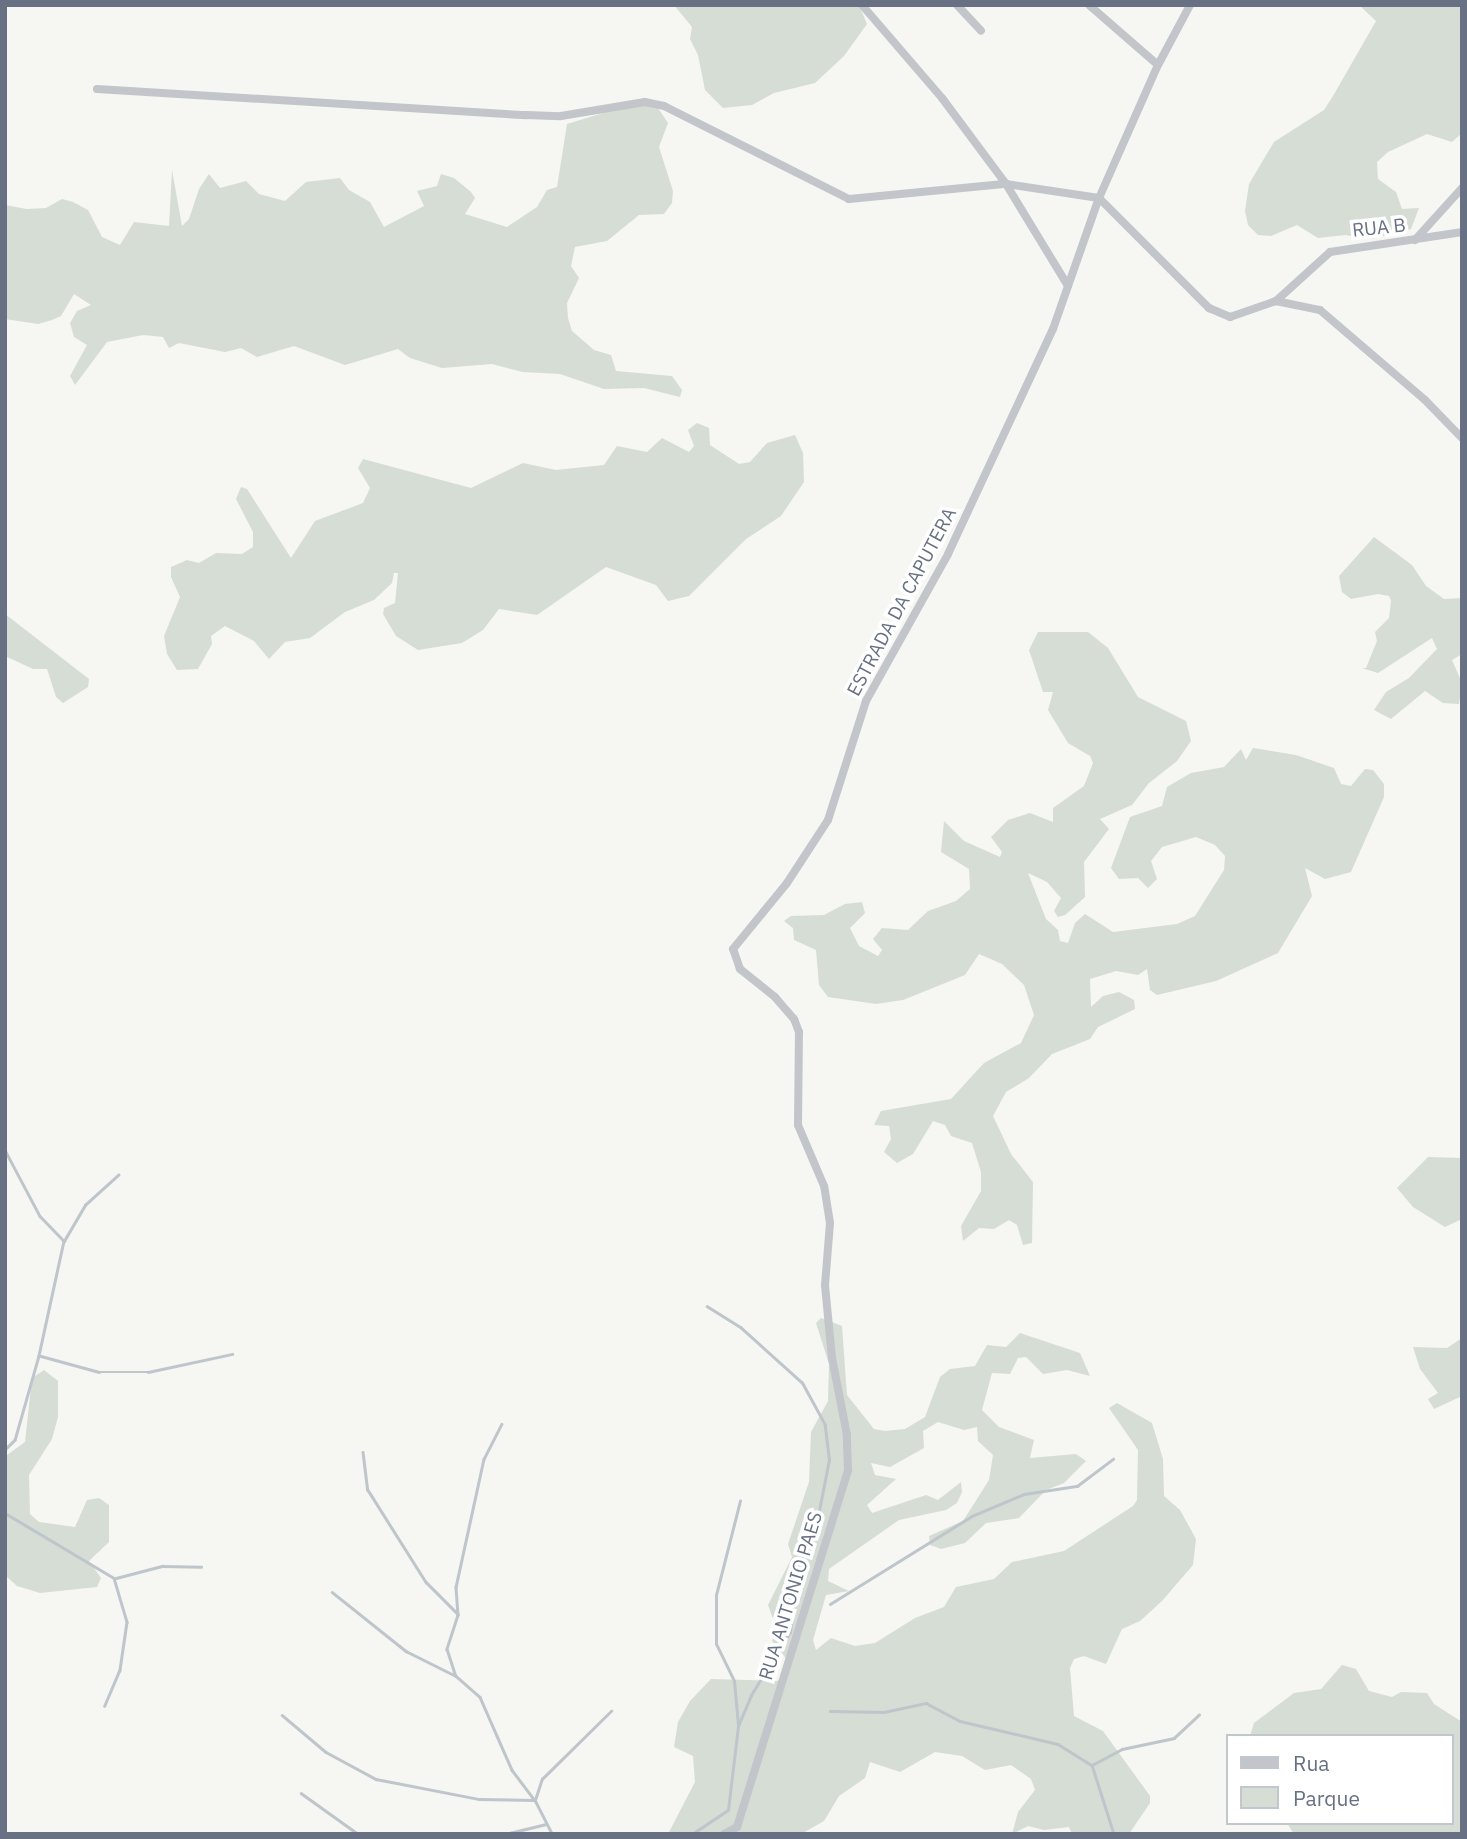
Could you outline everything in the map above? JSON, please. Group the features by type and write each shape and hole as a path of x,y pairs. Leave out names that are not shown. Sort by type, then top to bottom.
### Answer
{"street":[{"path":"862,5 942,98 1006,184 1068,286"},
{"path":"957,5 981,31"},
{"path":"1089,5 1158,65"},
{"name":"ESTRADA DA CAPUTERA","path":"832,1358 825,1285 830,1223 824,1186 798,1125 799,1032 775,998 740,969 733,949 787,883 828,820 866,701 948,554 1053,329 1100,198 1158,65 1190,5"},
{"path":"97,89 561,116 645,102 664,106 849,199 1006,184 1100,198 1209,308 1230,317 1276,301 1332,317 1462,438"},
{"path":"1415,240 1462,188"},
{"name":"RUA B","path":"1276,301 1330,252 1462,232"},
{"name":"RUA ANTONIO PAES","path":"724,1834 737,1826 848,1470 847,1435 832,1358"}],"green space":[{"path":"674,5 859,5 867,24 844,56 815,83 774,93 752,105 723,108 705,90 698,55 690,39 692,27"},
{"path":"1359,5 1462,5 1462,133 1452,142 1427,134 1388,152 1377,162 1378,179 1396,192 1402,209 1419,208 1411,229 1372,239 1345,235 1318,238 1297,225 1271,236 1258,235 1248,225 1245,211 1249,184 1274,142 1324,110 1333,96 1376,21"},
{"path":"636,103 658,108 668,123 659,147 673,191 672,203 664,214 639,215 607,241 575,247 571,266 579,278 567,303 568,318 572,331 594,350 611,355 616,371 672,376 682,390 680,397 644,388 604,389 560,374 523,372 492,364 442,368 410,358 398,349 345,365 294,346 257,357 241,348 225,352 179,343 169,348 163,337 143,335 107,342 75,385 70,376 87,345 74,337 70,323 77,311 91,305 74,294 61,316 52,320 38,324 5,319 5,205 27,209 46,208 62,199 73,202 88,210 102,237 120,245 134,222 169,226 172,170 182,226 189,219 199,189 209,174 220,188 246,181 259,194 285,201 306,182 340,178 349,190 370,202 384,227 424,206 417,191 437,186 441,174 454,178 475,198 465,214 507,227 537,207 547,190 557,187 567,124"},
{"path":"697,423 709,428 710,445 739,464 750,462 767,443 795,435 803,453 804,482 781,516 746,539 689,596 668,601 656,585 606,567 537,615 499,609 483,630 462,643 418,650 396,636 383,614 384,608 395,603 398,573 394,573 392,583 374,600 345,612 310,638 285,642 269,659 254,641 225,626 211,636 212,644 198,669 177,670 167,654 164,636 180,597 171,577 171,567 187,560 199,563 216,553 242,554 253,547 253,532 236,499 241,487 247,489 291,558 315,521 363,503 370,488 358,468 363,459 471,488 523,463 556,470 604,465 617,446 647,452 662,438 689,452 694,446 688,430"},
{"path":"1374,537 1412,565 1426,586 1444,599 1462,598 1462,654 1452,660 1462,683 1459,704 1443,703 1425,691 1391,719 1374,710 1386,692 1409,678 1437,649 1432,638 1378,673 1362,668 1366,668 1377,641 1375,632 1389,618 1391,601 1389,596 1378,594 1351,599 1342,592 1339,576"},
{"path":"5,614 89,679 88,687 63,703 56,697 47,669 33,669 5,656"},
{"path":"1038,632 1088,632 1108,648 1138,697 1186,721 1191,741 1177,761 1149,783 1132,805 1100,819 1109,829 1084,862 1085,897 1065,915 1058,917 1054,911 1061,898 1047,882 1028,873 1046,919 1058,930 1060,941 1068,943 1075,923 1085,914 1113,932 1177,924 1195,916 1224,870 1225,856 1215,845 1196,837 1162,847 1151,861 1157,879 1148,888 1138,878 1119,879 1111,868 1130,817 1162,806 1167,787 1191,773 1224,767 1241,749 1246,760 1253,748 1296,755 1334,768 1341,784 1351,786 1365,769 1373,770 1384,784 1384,797 1351,872 1325,879 1305,868 1312,896 1278,953 1216,981 1157,995 1150,990 1147,969 1138,975 1116,971 1090,979 1091,1007 1103,996 1119,992 1134,1000 1135,1009 1098,1027 1090,1039 1052,1054 1029,1078 1006,1092 993,1116 1011,1154 1033,1182 1032,1243 1023,1245 1017,1225 1009,1220 994,1229 979,1228 963,1241 961,1226 981,1191 981,1172 972,1143 951,1136 945,1125 933,1121 913,1154 897,1163 884,1152 891,1139 889,1126 874,1125 881,1111 951,1099 984,1063 1021,1043 1034,1015 1024,985 1002,964 979,954 965,975 903,1000 876,1004 828,997 819,985 816,950 794,940 793,928 784,921 791,916 824,915 845,904 862,902 865,913 850,928 859,946 878,956 882,950 873,939 882,928 908,930 928,911 956,901 970,889 969,869 941,852 944,821 964,841 1000,857 1002,852 991,837 1008,820 1030,813 1053,822 1053,808 1084,786 1093,763 1090,756 1068,743 1048,710 1053,692 1043,692 1029,650"},
{"path":"1428,1157 1462,1158 1462,1219 1445,1227 1413,1207 1397,1188"},
{"path":"821,1318 842,1326 847,1395 874,1429 905,1429 925,1417 940,1377 950,1369 975,1366 987,1345 1006,1347 1020,1333 1080,1353 1090,1376 1067,1370 1043,1374 1026,1357 1018,1358 1010,1374 992,1373 982,1410 999,1427 1034,1440 1030,1458 1076,1454 1086,1461 1064,1483 1046,1490 1019,1518 986,1523 965,1543 941,1549 930,1545 929,1536 963,1521 989,1480 993,1455 978,1441 977,1427 964,1430 938,1422 923,1431 924,1448 890,1467 871,1463 875,1475 896,1479 867,1505 872,1513 926,1495 938,1500 961,1482 962,1492 957,1503 946,1510 899,1520 829,1569 828,1581 849,1591 826,1595 813,1640 816,1650 831,1638 855,1646 875,1643 915,1618 944,1607 956,1587 994,1579 1012,1562 1064,1551 1133,1506 1137,1500 1138,1450 1109,1408 1117,1403 1152,1423 1163,1459 1164,1496 1180,1510 1196,1539 1193,1565 1162,1601 1140,1621 1122,1629 1106,1664 1084,1656 1074,1659 1070,1668 1074,1716 1103,1731 1150,1796 1150,1803 1129,1834 1072,1834 1069,1827 1044,1830 1028,1826 1012,1834 1018,1812 1035,1790 1031,1779 1011,1765 985,1770 962,1756 935,1752 900,1772 870,1762 865,1778 839,1796 824,1821 801,1834 668,1834 695,1782 693,1756 674,1747 678,1722 690,1701 711,1679 777,1681 787,1675 788,1661 772,1641 776,1627 768,1605 792,1557 788,1544 809,1482 811,1432 828,1401 829,1364 816,1323"},
{"path":"1462,1338 1462,1396 1434,1409 1428,1399 1438,1393 1420,1369 1413,1347 1447,1348"},
{"path":"44,1370 58,1381 58,1417 52,1439 29,1475 30,1514 39,1522 75,1527 87,1500 99,1498 109,1505 109,1542 89,1561 101,1578 97,1587 40,1593 17,1586 5,1575 5,1465 7,1455 25,1442 32,1378"},
{"path":"1342,1665 1356,1669 1369,1691 1392,1697 1401,1692 1427,1693 1434,1704 1462,1722 1462,1834 1294,1834 1288,1825 1453,1825 1453,1734 1251,1734 1254,1723 1294,1693 1321,1689"}],"waterway":[{"path":"5,1150 40,1216 64,1241 39,1356 15,1440 5,1450"},
{"path":"64,1241 85,1205 118,1175"},
{"path":"692,1834 728,1810 738,1726 751,1695 790,1632 798,1565 816,1526 829,1460 825,1425 802,1383 741,1328 707,1307"},
{"path":"41,1356 99,1372 148,1372 232,1354"},
{"path":"502,1424 484,1459 456,1587 458,1615 447,1649 456,1676 480,1697 512,1770 535,1800 552,1834"},
{"path":"363,1452 368,1490 426,1582 458,1614"},
{"path":"830,1604 972,1516 1024,1494 1077,1486 1113,1459"},
{"path":"738,1725 734,1681 716,1644 716,1595 740,1501"},
{"path":"5,1513 114,1578 127,1622 120,1670 105,1706"},
{"path":"116,1578 162,1566 201,1567"},
{"path":"332,1592 406,1651 456,1676"},
{"path":"830,1711 884,1712 926,1703 960,1721 1058,1744 1092,1765 1122,1749 1174,1738 1199,1715"},
{"path":"282,1715 326,1752 376,1779 479,1799 535,1800 542,1779 611,1711"},
{"path":"1092,1765 1114,1834"},
{"path":"301,1793 358,1834"},
{"path":"505,1834 546,1824"}]}
